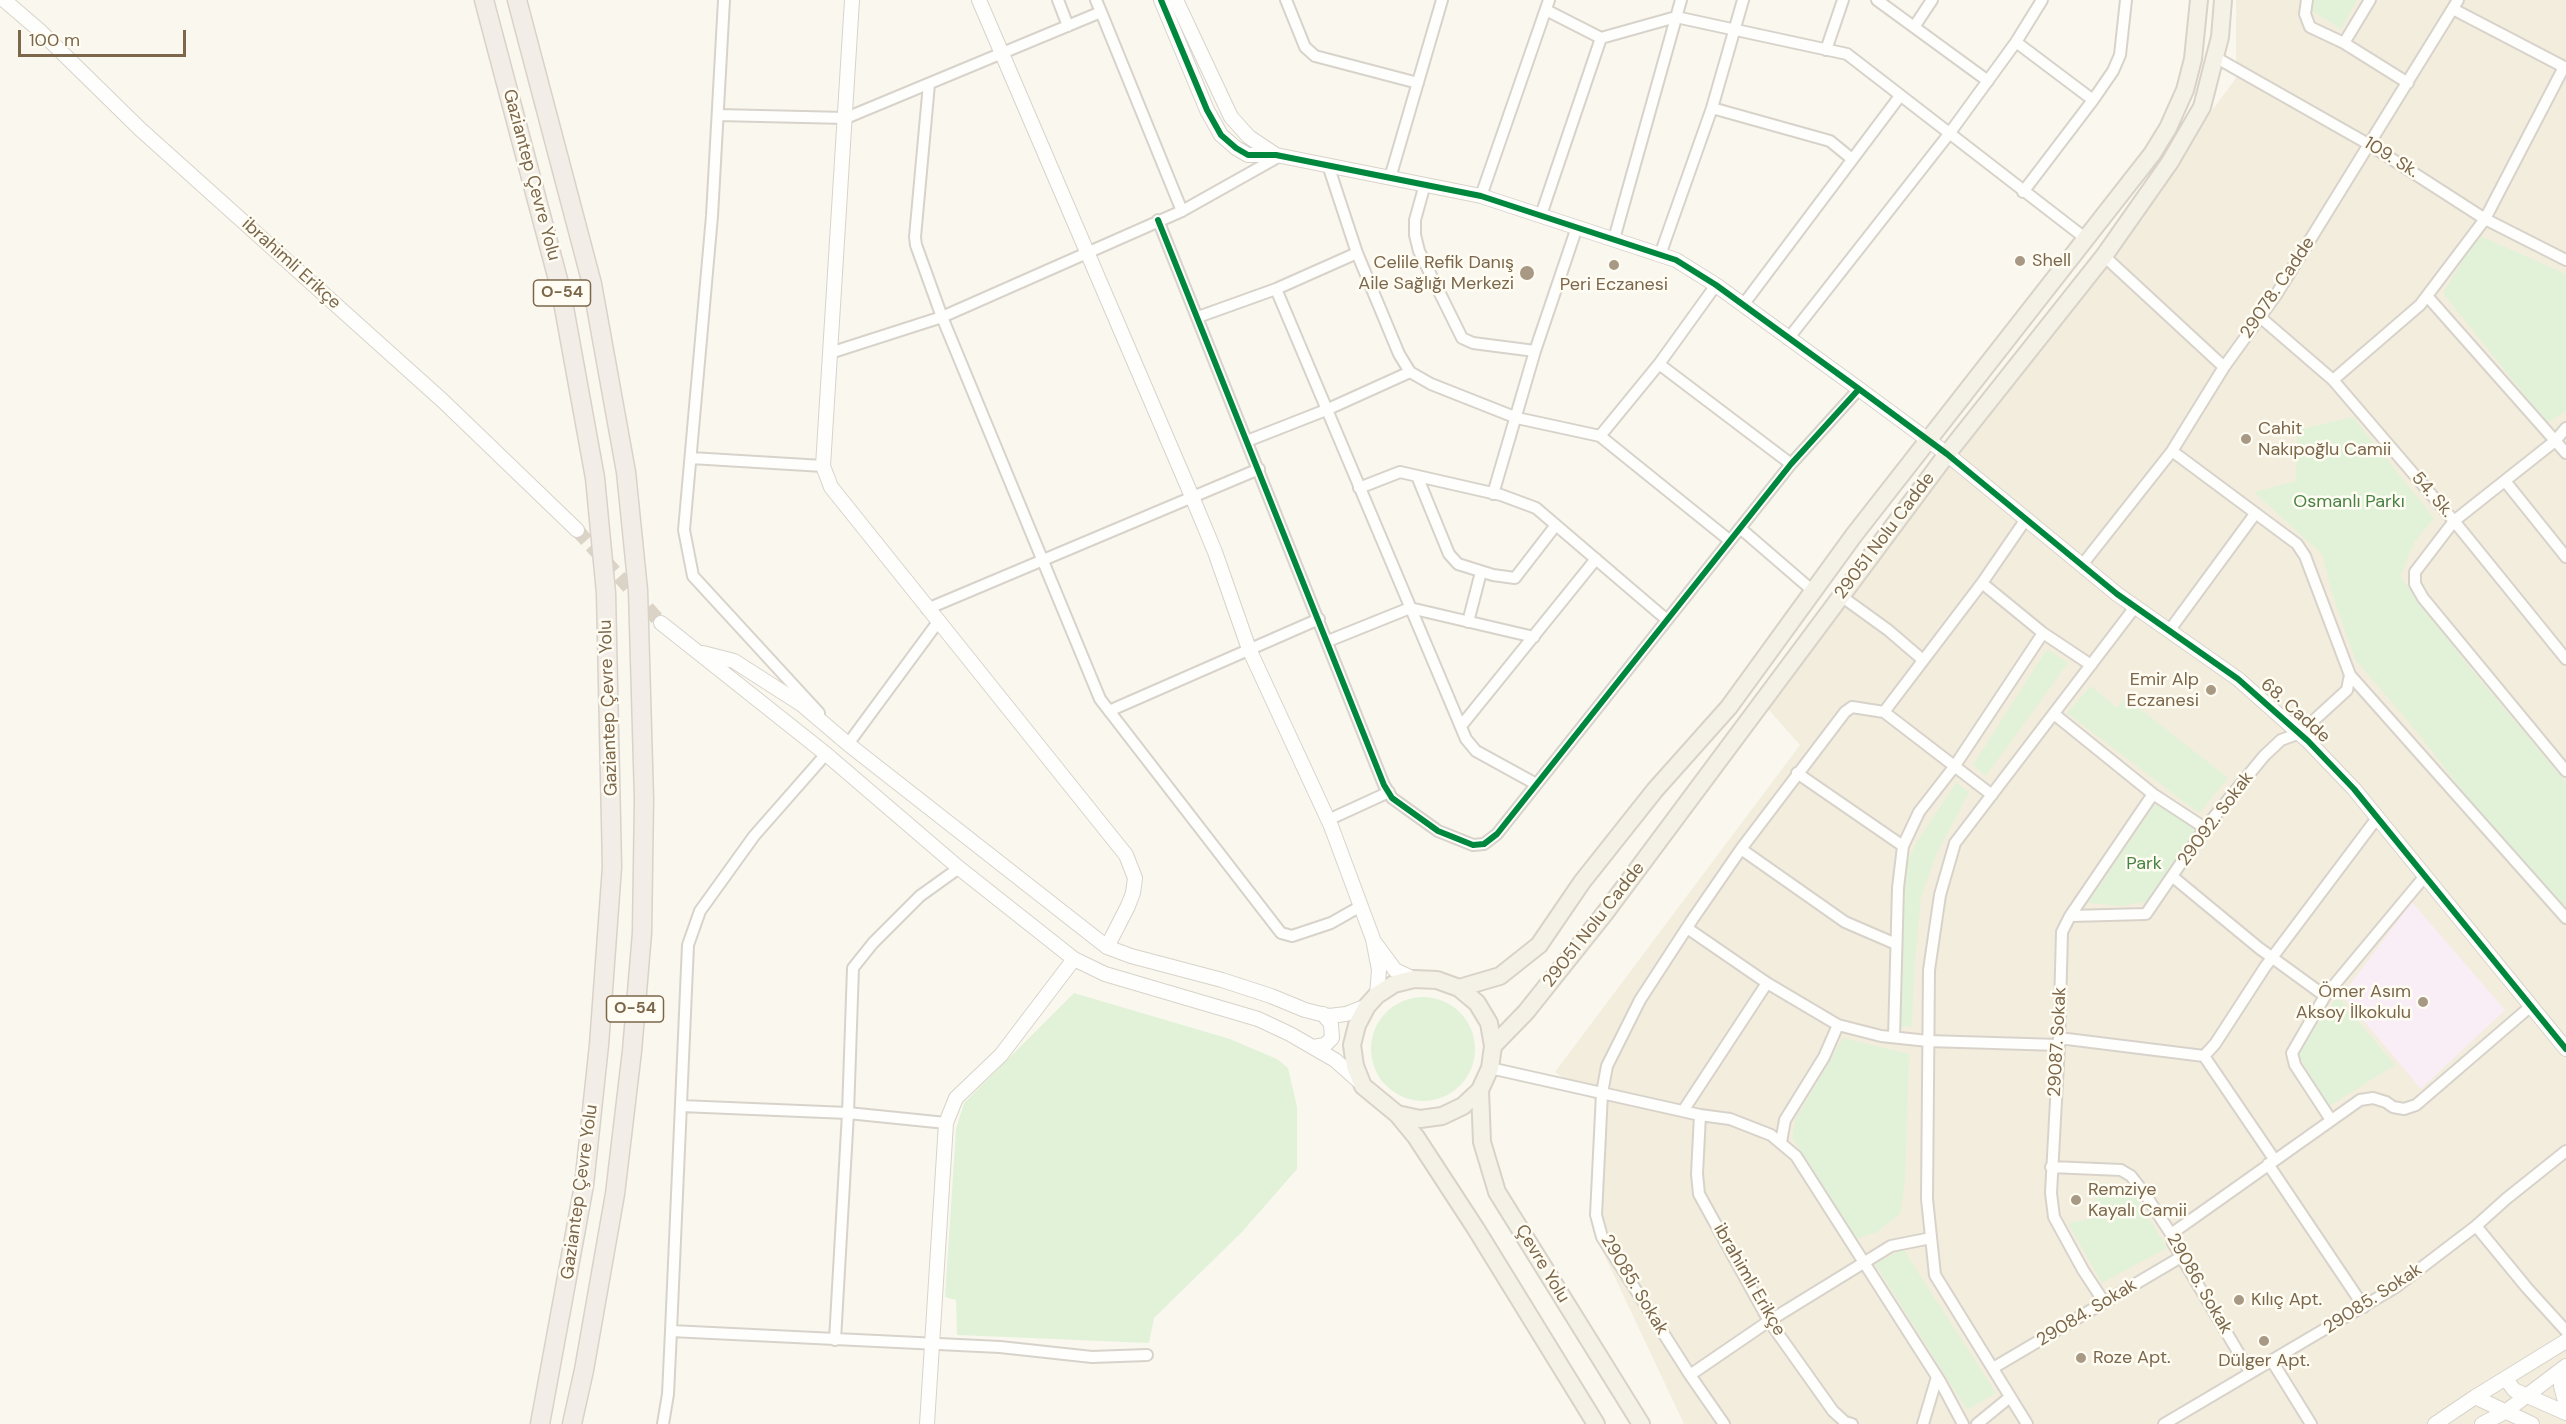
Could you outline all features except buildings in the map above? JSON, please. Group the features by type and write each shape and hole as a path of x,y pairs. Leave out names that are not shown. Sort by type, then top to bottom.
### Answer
{"highway":[{"name":"Gaziantep Çevre Yolu","path":"484,0 564,303 595,478 606,593 612,867 601,1023 584,1185 540,1424"},
{"name":"Gaziantep Çevre Yolu","path":"517,0 592,284 626,472 638,590 644,810 642,933 632,1051 615,1194 584,1370 572,1424"}],"main road":[{"name":"29051 Nolu Cadde","path":"1459,988 1500,976 1539,945 1582,882 1655,789 1729,707 1927,440 2152,154 2179,107 2193,59 2199,0"},
{"name":"29051 Nolu Cadde","path":"1493,1046 1526,1012 1605,913 1947,454 2104,256 2170,162 2202,107 2215,57 2223,0"},
{"path":"1414,979 1437,980 1459,988 1477,1003 1489,1023 1493,1046 1491,1068 1480,1090 1463,1106 1442,1116 1420,1119 1397,1114 1363,1086 1355,1066 1352,1045 1357,1025 1372,1001 1394,984 1414,979"},
{"name":"Çevre Yolu","path":"1480,1090 1482,1142 1497,1192 1641,1424"},
{"name":"Çevre Yolu","path":"1397,1114 1436,1167 1596,1424"},
{"path":"1513,1290 1564,1359 1607,1424"},
{"path":"1582,1330 1601,1381 1629,1424"}],"street":[{"name":"ibrahimli Erikçe","path":"4,0 39,30 140,129 443,401 577,530"},
{"path":"724,0 712,216 684,530 693,576 848,744"},
{"path":"852,0 823,466 831,487 1126,855 1135,878 1133,893 1107,947"},
{"path":"699,652 734,661 801,704 848,744 1107,947 1222,980 1305,1010 1323,1014 1346,1014 1372,1001 1379,970 1373,939 1328,820 1249,649 1215,552 1193,499 979,0"},
{"path":"1058,0 1068,26"},
{"path":"1096,0 1182,211"},
{"path":"1161,0 1207,110 1221,135 1248,155 1278,155"},
{"path":"1176,0 1232,117 1249,137 1278,155"},
{"path":"1286,0 1305,47 1315,57 1418,83"},
{"path":"1390,177 1442,0"},
{"path":"1614,239 1681,0"},
{"path":"1660,255 1712,108 1743,0"},
{"path":"1826,50 1843,0"},
{"path":"1877,0 1988,81"},
{"path":"1914,27 1932,0"},
{"path":"1788,339 1949,134 2016,42 2042,0"},
{"path":"2023,192 2113,71 2120,55 2126,0"},
{"path":"2307,0 2305,14 2310,27 2344,44 2408,83"},
{"path":"2344,44 2370,0"},
{"path":"2333,380 2420,304 2485,219 2565,67 2456,4"},
{"name":"29078. Cadde","path":"2082,565 2172,451 2224,367 2260,317 2370,144 2456,4"},
{"path":"1481,196 1547,5 1601,38 1676,17 1847,54 2085,238"},
{"path":"718,115 846,118 1101,12"},
{"path":"1541,215 1601,38"},
{"path":"2016,42 2093,100"},
{"name":"109. Sk.","path":"2215,57 2370,144 2485,219 2566,260"},
{"path":"929,84 915,237 942,317 1100,699 1281,933 1292,936 1321,926 1360,906"},
{"path":"1743,305 1900,96"},
{"path":"1712,108 1830,141 1852,159"},
{"path":"830,353 942,317 1182,211 1278,155"},
{"name":"68. Cadde","path":"1278,155 1481,196 1676,260 1716,285 1947,454 2135,607 2238,680 2300,733 2354,789 2566,1049"},
{"path":"1328,165 1357,253 1399,354 1410,372 1431,384 1517,418 1600,436 1729,540"},
{"path":"1425,184 1416,220 1419,251 1462,338 1473,343 1535,351"},
{"path":"1158,220 1392,798 1438,831 1473,845 1484,844 1497,834 1729,540 1791,464 1859,389"},
{"path":"1493,494 1535,351 1576,227"},
{"path":"1198,317 1276,289 1357,253"},
{"path":"2104,256 2224,367"},
{"path":"1600,436 1659,364 1716,285"},
{"path":"1276,289 1466,739 1476,752 1536,784"},
{"path":"2427,296 2566,453"},
{"name":"54. Sk.","path":"2260,317 2333,380 2454,521 2566,659"},
{"path":"1659,364 1791,464"},
{"path":"1247,441 1326,410 1410,372"},
{"path":"2566,428 2555,441 2454,521 2415,572 2415,584 2423,598 2566,771"},
{"path":"2172,451 2297,544 2350,675 2566,918"},
{"path":"691,458 823,466"},
{"path":"927,609 1193,499 1259,469"},
{"path":"1359,488 1400,472 1493,494 1536,508 1667,620"},
{"path":"1417,476 1449,554 1458,564 1481,572 1515,578 1556,525"},
{"path":"2505,481 2566,557"},
{"path":"2169,631 2254,514"},
{"path":"1992,795 1884,712 1982,583 2026,519"},
{"path":"1740,528 1813,591"},
{"path":"1461,726 1596,559"},
{"path":"1468,621 1481,572"},
{"path":"1982,583 2043,633 2091,665"},
{"path":"1841,596 1888,630 1923,660"},
{"path":"2027,1424 1935,1275 1927,1199 1929,970 1940,895 1955,843 2135,607"},
{"path":"1328,641 1410,608 1533,637"},
{"path":"1109,711 1319,619"},
{"path":"848,744 938,622"},
{"path":"661,623 826,754 958,868 1074,959 1105,974 1258,1019 1335,1060 1363,1086"},
{"path":"1893,1037 1898,888 1903,846 1919,812 1954,767 2043,633"},
{"name":"29092. Sokak","path":"2070,916 2146,914 2205,828 2264,756 2281,740 2300,733 2347,690 2350,675"},
{"name":"29085. Sokak","path":"1724,1424 1602,1237 1596,1215 1602,1092 1607,1066 1640,1000 1741,849 1797,773 1845,712 1852,707 1884,712"},
{"path":"2054,714 2153,794 2205,828"},
{"path":"663,1424 668,1394 688,945 700,911 754,836 826,754"},
{"path":"1797,773 1903,846"},
{"path":"1328,820 1389,792"},
{"name":"29087. Sokak","path":"2104,1302 2083,1270 2054,1217 2050,1193 2059,1041 2062,932 2070,916 2153,794"},
{"path":"2204,1056 2215,1044 2272,958 2377,818"},
{"path":"1741,849 1845,922 1896,944"},
{"path":"835,1340 848,1113 853,968 873,943 920,896 958,868"},
{"path":"2331,1120 2295,1065 2292,1053 2325,996 2425,876"},
{"path":"2173,877 2272,958 2325,996"},
{"path":"1687,928 1767,982 1838,1025 1893,1037 1928,1041 2059,1041 2204,1056"},
{"path":"1373,939 1395,970 1414,979"},
{"path":"927,1424 946,1123 956,1098 1000,1055 1074,959"},
{"path":"1683,1111 1767,982"},
{"path":"2171,1234 2360,1100 2373,1098 2393,1107 2404,1108 2416,1105 2531,1006"},
{"path":"1313,1047 1325,1045 1332,1038 1330,1024 1323,1014"},
{"path":"1781,1142 1785,1120 1824,1057 1838,1025"},
{"path":"2204,1056 2364,1307"},
{"path":"1491,1068 1700,1115 1730,1119 1771,1135 1781,1142 1796,1156 1937,1377 1963,1424"},
{"path":"681,1106 848,1113 946,1123"},
{"name":"ibrahimli Erikçe","path":"1700,1115 1697,1174 1699,1194 1769,1321 1833,1411 1845,1422 1852,1424"},
{"name":"29085. Sokak","path":"2164,1424 2396,1287 2476,1226 2566,1151"},
{"name":"29086. Sokak","path":"2051,1167 2121,1170 2131,1176 2171,1234 2181,1257 2250,1372"},
{"path":"2476,1226 2566,1331"},
{"path":"1690,1375 1769,1321 1891,1246 1931,1238"},
{"name":"29084. Sokak","path":"1993,1368 2181,1257"},
{"path":"671,1331 1000,1347 1092,1358 1147,1355"},
{"path":"2435,1424 2566,1341"},
{"path":"2272,1361 2311,1424"},
{"path":"2482,1424 2505,1412 2566,1366"},
{"path":"2566,1372 2561,1386 2566,1406"},
{"path":"1923,1424 1937,1377"},
{"path":"2506,1379 2514,1390 2566,1413"},
{"path":"1977,1424 2010,1397"},
{"path":"2475,1397 2532,1424"}],"shaded area":[{"path":"2236,0 2566,0 2566,1424 1684,1424 1593,1231 1600,1104 1555,1072 1800,745 1768,709 2236,78"},
{"name":"Ömer Asım Aksoy İlkokulu","path":"2412,902 2505,1010 2421,1089 2342,995"}],"green space":[{"path":"2314,0 2357,0 2341,29 2312,11"},
{"path":"2478,235 2566,274 2566,411 2547,423 2443,293"},
{"name":"Osmanlı Parkı","path":"2353,417 2434,518 2415,541 2400,576 2471,669 2566,782 2566,907 2479,813 2418,733 2355,659 2333,596 2322,554 2254,492 2296,481 2297,430"},
{"path":"2047,649 2068,663 1986,776 1973,765"},
{"path":"2091,686 2117,708 2125,697 2228,778 2199,813 2067,713"},
{"path":"1956,783 1969,792 1936,855 1921,898 1912,1027 1899,1026 1906,864 1917,842"},
{"name":"Park","path":"2155,804 2197,828 2148,901 2123,906 2088,903"},
{"path":"1074,993 1230,1039 1277,1059 1288,1068 1297,1107 1297,1169 1242,1232 1154,1318 1149,1343 957,1335 956,1300 945,1297 956,1129 964,1103"},
{"path":"1423,997 1443,1001 1460,1012 1471,1029 1475,1049 1471,1069 1460,1086 1443,1097 1423,1101 1403,1097 1386,1086 1375,1069 1371,1049 1375,1029 1386,1012 1403,1001"},
{"path":"2338,997 2395,1065 2328,1107 2297,1052"},
{"path":"1843,1038 1909,1054 1905,1183 1900,1214 1877,1232 1857,1239 1792,1137 1795,1120"},
{"path":"2103,1183 2130,1187 2167,1248 2102,1283 2068,1223 2096,1218 2094,1185"},
{"path":"1903,1249 1996,1393 1967,1410 1875,1264"}],"tunnel":[{"path":"577,530 661,623"}],"cycle path":[{"path":"1161,0 1207,110 1221,135 1248,155 1276,155 1481,196 1676,260 1716,285 1947,454 2117,594 2238,679 2308,741 2354,789 2566,1049"},
{"path":"1158,220 1384,785 1392,798 1438,831 1473,845 1484,844 1497,834 1791,464 1859,389"}],"place":[{"name":"Shell","path":"2020,261"},
{"name":"Peri Eczanesi","path":"1614,265"},
{"name":"Celile Refik Danış Aile Sağlığı Merkezi","path":"1527,273"},
{"name":"Cahit Nakıpoğlu Camii","path":"2246,439"},
{"name":"Emir Alp Eczanesi","path":"2211,690"},
{"name":"Ömer Asım Aksoy İlkokulu","path":"2423,1002"},
{"name":"Remziye Kayalı Camii","path":"2076,1200"},
{"name":"Kılıç Apt.","path":"2239,1300"},
{"name":"Dülger Apt.","path":"2264,1341"},
{"name":"Roze Apt.","path":"2081,1358"}]}
